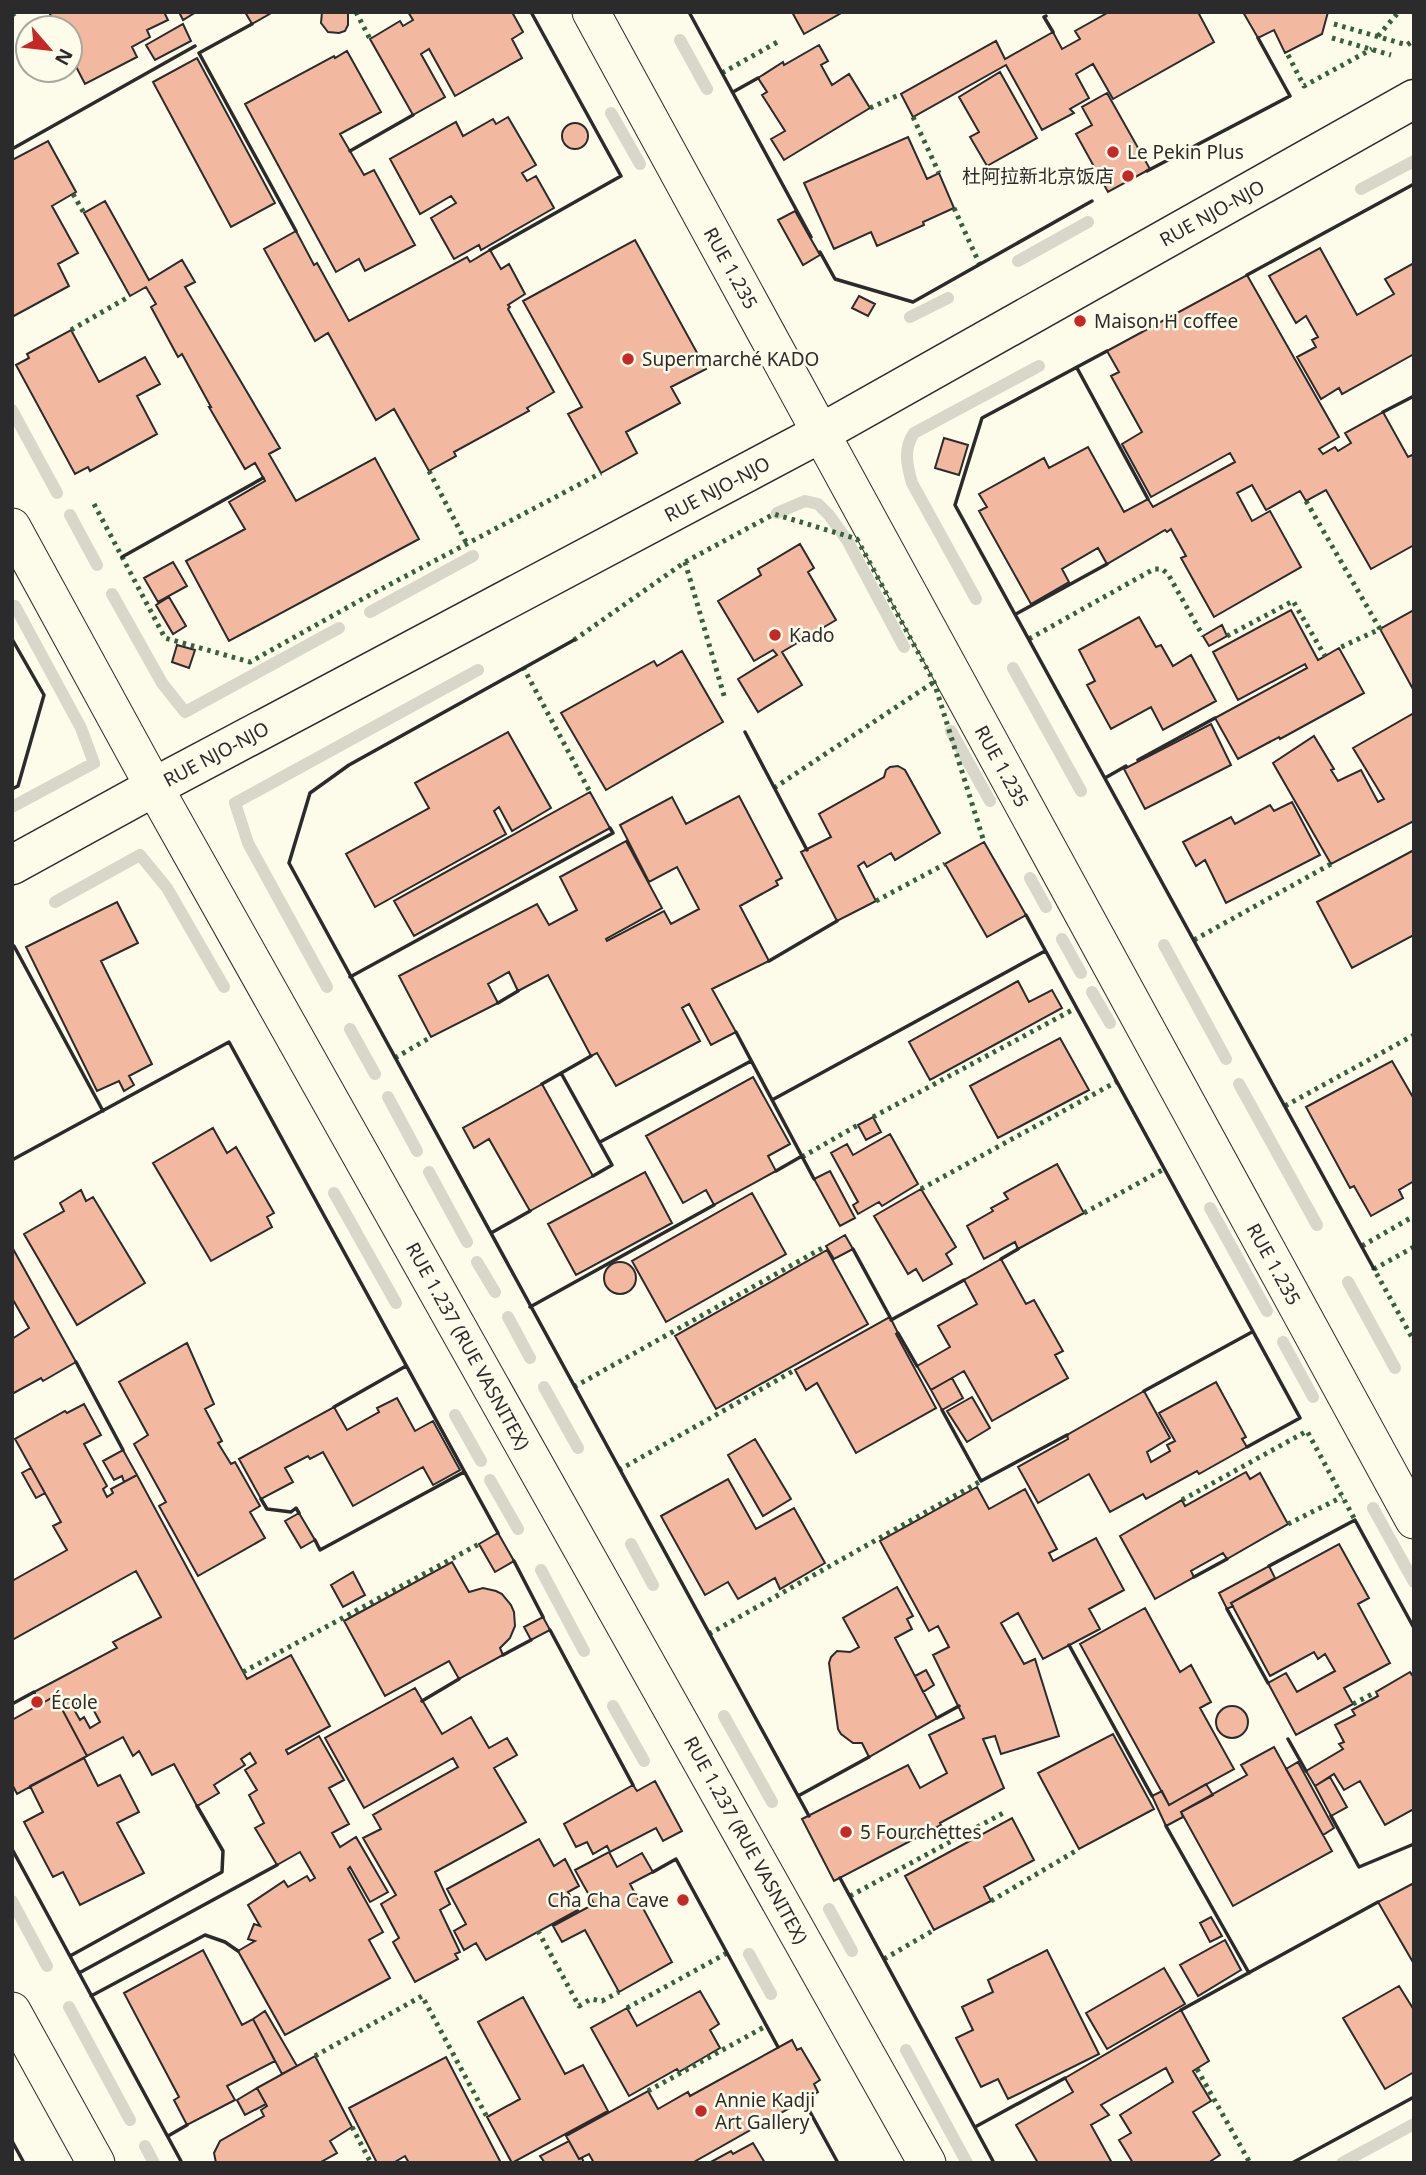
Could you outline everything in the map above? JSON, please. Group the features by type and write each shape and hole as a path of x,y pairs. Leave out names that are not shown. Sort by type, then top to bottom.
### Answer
{"main road":[{"name":"RUE NJO-NJO","path":"12,865 821,433 1414,99"}],"street":[{"name":"RUE 1.235","path":"591,12 1414,1520"},
{"name":"RUE 1.237 (RUE VASNITEX)","path":"12,527 154,787 927,2163"},
{"path":"12,2011 96,2163"}],"building":[{"path":"49,12 164,12 168,20 147,30 150,37 132,47 137,57 85,84 84,14"},
{"path":"179,12 196,12 183,20"},
{"path":"245,12 273,12 252,24"},
{"path":"322,12 348,12 345,31 328,32 321,23"},
{"path":"408,12 512,12 523,32 512,39 522,58 455,96 429,49 421,54 445,97 413,115 370,39 400,21 403,26 413,20"},
{"path":"792,12 843,12 804,34"},
{"path":"1109,12 1198,12 1214,42 1113,99 1093,64 1076,74 1089,98 1070,109 1074,113 1042,130 1006,65 913,117 901,94 996,41 1005,59 1053,32 1062,49 1080,39 1075,31"},
{"path":"1243,12 1328,12 1322,34 1285,53 1274,30 1258,38"},
{"path":"183,24 191,41 155,60 146,45"},
{"path":"819,45 828,61 821,65 832,85 849,74 870,108 784,160 771,139 785,131 762,95 767,92 758,78 783,62 784,65"},
{"path":"347,51 381,112 340,134 364,175 374,170 415,245 365,271 359,259 336,272 245,104"},
{"path":"197,58 275,203 231,227 153,82"},
{"path":"1000,72 1037,138 987,166 970,137 979,132 959,97"},
{"name":"Le Pekin Plus","path":"1107,93 1150,169 1108,192 1076,134 1092,125 1082,107"},
{"path":"508,117 536,165 522,173 527,181 536,176 554,208 481,250 479,245 454,259 431,218 456,203 451,196 420,214 390,159 456,122 463,136 493,119 496,124"},
{"path":"575,123 584,127 588,136 584,145 575,149 566,145 562,136 566,127"},
{"path":"908,137 927,179 939,173 954,208 877,246 871,232 834,249 804,183"},
{"path":"48,141 76,192 52,206 78,253 58,264 69,286 12,317 12,160"},
{"path":"105,201 149,280 182,260 195,282 185,287 280,448 269,454 296,501 375,458 419,539 229,641 186,561 245,529 229,502 265,481 255,463 245,469 182,354 178,357 151,307 156,304 146,287 130,296 84,213"},
{"path":"795,211 820,255 803,265 778,220"},
{"path":"296,231 349,321 467,257 470,262 490,250 501,269 509,264 525,294 508,305 508,309 554,392 527,408 529,411 454,452 456,456 429,471 394,409 376,420 328,333 315,341 264,249"},
{"path":"635,240 706,369 671,387 680,403 626,432 637,453 601,473 568,414 582,407 523,301"},
{"path":"1320,248 1357,315 1394,294 1385,279 1414,263 1414,354 1342,394 1339,388 1321,399 1297,357 1316,347 1312,340 1318,337 1306,316 1296,323 1269,276"},
{"path":"1247,275 1339,437 1319,449 1323,454 1335,447 1338,451 1351,443 1345,433 1383,412 1408,457 1412,455 1414,458 1414,545 1371,569 1326,490 1306,501 1300,491 1266,510 1252,485 1237,493 1252,521 1270,511 1301,567 1214,617 1181,558 1186,556 1171,529 1107,564 1098,548 1062,569 1069,582 1031,604 979,511 987,507 979,494 1044,458 1049,468 1088,447 1124,512 1148,499 1153,507 1235,462 1230,453 1151,497 1122,444 1142,432 1111,376 1119,372 1107,351"},
{"path":"859,296 875,304 868,316 852,308"},
{"path":"71,330 99,382 145,357 160,384 137,396 157,434 90,471 88,467 75,474 16,365 29,358 27,354"},
{"path":"944,438 968,445 959,475 935,468"},
{"name":"Kado","path":"800,544 814,568 808,572 836,620 782,652 802,685 758,712 738,679 777,655 773,650 754,661 718,601 761,575 758,569"},
{"path":"173,562 187,586 158,602 144,578"},
{"path":"169,597 186,626 173,634 156,605"},
{"path":"1291,610 1318,660 1339,648 1364,693 1238,759 1215,718 1307,668 1305,664 1238,700 1213,652"},
{"path":"1414,610 1414,691 1380,629"},
{"path":"1139,617 1156,647 1161,645 1173,666 1191,655 1216,701 1163,730 1151,707 1111,729 1087,685 1095,681 1079,650"},
{"path":"1222,625 1227,636 1209,646 1203,636"},
{"path":"177,645 195,650 189,668 172,662"},
{"path":"682,651 723,722 606,790 561,713 654,661 657,666"},
{"path":"1414,713 1414,821 1331,864 1273,763 1314,736 1334,769 1331,770 1338,781 1361,770 1378,802 1384,799 1353,748"},
{"path":"1211,724 1231,765 1145,809 1124,769"},
{"path":"508,732 551,808 512,831 499,807 494,811 506,834 375,907 346,854 429,808 415,783"},
{"path":"898,766 905,770 940,833 895,860 891,853 867,867 864,862 858,866 876,901 837,921 801,852 831,837 819,814 884,777 890,767"},
{"path":"590,792 610,828 414,936 394,901"},
{"path":"739,796 782,878 776,881 778,885 740,906 769,961 712,989 736,1032 711,1045 689,1004 682,1008 700,1041 616,1086 597,1053 591,1056 548,975 518,991 509,972 488,984 498,1003 431,1037 399,976 537,904 549,925 577,910 560,877 626,841 662,908 606,939 607,941 664,911 671,924 699,909 677,867 649,882 620,825 672,797 686,824"},
{"path":"1292,802 1320,855 1226,903 1205,860 1196,866 1183,842 1231,817 1235,824 1270,805 1274,811"},
{"path":"984,842 1026,915 987,937 945,864"},
{"path":"1414,850 1414,935 1352,968 1317,902"},
{"path":"117,902 138,943 101,961 152,1064 129,1076 134,1085 124,1091 119,1081 97,1091 26,947"},
{"path":"1018,981 1029,1002 1052,990 1062,1008 930,1080 909,1042"},
{"path":"1060,1038 1089,1090 998,1138 970,1086"},
{"path":"1392,1061 1414,1099 1414,1181 1399,1190 1403,1198 1371,1216 1354,1186 1350,1188 1306,1107"},
{"path":"753,1077 790,1144 768,1156 776,1171 714,1205 706,1190 683,1203 646,1136"},
{"path":"542,1084 593,1176 530,1211 489,1139 474,1148 463,1128"},
{"path":"873,1117 881,1132 866,1140 858,1125"},
{"path":"213,1128 227,1153 236,1147 274,1213 267,1217 272,1227 211,1261 153,1163"},
{"path":"890,1134 918,1184 882,1206 879,1202 858,1214 853,1205 858,1202 831,1153 847,1144 853,1155"},
{"path":"1057,1164 1084,1213 1018,1249 1015,1242 984,1259 967,1226 1008,1199 1004,1193"},
{"path":"830,1171 855,1218 840,1226 814,1179"},
{"path":"645,1172 672,1223 576,1275 548,1224"},
{"path":"921,1189 956,1247 946,1254 952,1264 923,1281 916,1269 908,1274 874,1216"},
{"path":"81,1190 86,1201 93,1197 145,1283 77,1325 24,1234 64,1211 60,1203"},
{"path":"752,1193 786,1254 666,1322 632,1261"},
{"path":"845,1235 853,1249 834,1259 826,1246"},
{"path":"12,1247 76,1362 43,1381 41,1378 12,1394 12,1339 29,1328 12,1298"},
{"path":"827,1250 868,1324 716,1409 675,1336"},
{"path":"1001,1259 1026,1304 1034,1300 1063,1351 1055,1355 1068,1378 992,1421 964,1371 931,1390 917,1366 950,1347 938,1326 977,1304 964,1280"},
{"path":"620,1262 631,1267 636,1278 631,1289 620,1294 609,1289 604,1278 609,1267"},
{"path":"890,1317 898,1333 896,1334 936,1408 856,1453 817,1383 806,1390 795,1370"},
{"path":"187,1343 214,1404 205,1409 222,1441 218,1443 231,1464 235,1462 260,1506 250,1512 265,1538 198,1576 159,1506 166,1502 134,1444 148,1435 119,1382"},
{"path":"952,1378 963,1398 942,1410 931,1390"},
{"path":"1216,1382 1246,1437 1242,1439 1247,1447 1146,1499 1143,1494 1110,1512 1089,1474 1038,1503 1018,1467 1144,1391 1170,1438 1147,1452 1151,1462 1170,1451 1167,1445 1175,1441 1159,1413"},
{"path":"972,1397 990,1428 967,1442 947,1411"},
{"path":"397,1398 415,1431 433,1421 460,1470 433,1485 423,1467 353,1506 323,1452 310,1459 308,1456 285,1468 293,1482 261,1499 239,1459 334,1407 347,1430 379,1412 377,1408"},
{"path":"84,1404 101,1435 84,1444 107,1486 103,1489 107,1497 113,1493 111,1489 137,1475 247,1679 291,1655 330,1726 286,1750 288,1754 319,1736 344,1780 329,1788 349,1824 332,1833 340,1847 356,1837 388,1892 370,1902 350,1867 348,1869 383,1932 369,1940 390,1978 285,2035 238,1951 255,1941 248,1939 254,1924 260,1926 248,1905 284,1881 288,1887 307,1876 310,1881 315,1878 300,1852 277,1865 255,1828 264,1823 249,1795 257,1790 245,1770 256,1763 250,1753 241,1759 245,1765 214,1785 219,1793 197,1806 174,1764 152,1775 139,1751 133,1756 123,1737 87,1756 55,1696 41,1704 34,1692 117,1648 113,1642 161,1617 136,1571 12,1640 12,1581 67,1550 53,1526 61,1522 15,1439 65,1411 67,1413","holes":["87,1698 100,1722 90,1728 84,1717 80,1720 72,1706"]},
{"path":"755,1439 791,1499 763,1516 728,1455"},
{"path":"123,1450 137,1475 124,1482 122,1476 114,1480 103,1461"},
{"path":"31,1468 45,1493 36,1498 22,1473"},
{"path":"1246,1472 1250,1479 1260,1473 1288,1524 1227,1559 1223,1553 1191,1571 1194,1577 1155,1599 1120,1536 1182,1500 1185,1506"},
{"path":"728,1479 756,1529 794,1508 825,1563 780,1589 775,1578 738,1599 728,1582 705,1595 661,1516"},
{"path":"977,1487 989,1509 1025,1489 1057,1549 1049,1553 1053,1561 1096,1538 1124,1590 1089,1609 1100,1629 1043,1659 1018,1613 1001,1623 1024,1664 1035,1659 1059,1736 1001,1754 995,1736 983,1739 1004,1788 940,1823 941,1825 834,1881 802,1819 908,1765 920,1788 947,1773 929,1735 964,1718 933,1655 949,1647 938,1626 929,1631 880,1541"},
{"path":"299,1513 315,1540 301,1548 285,1521"},
{"path":"498,1533 514,1561 495,1572 479,1544"},
{"path":"1339,1544 1369,1598 1358,1604 1390,1663 1344,1688 1353,1704 1296,1735 1268,1683 1286,1673 1297,1692 1335,1671 1325,1654 1318,1659 1314,1652 1270,1676 1231,1603"},
{"path":"452,1562 469,1592 483,1588 496,1591 511,1605 515,1626 510,1638 500,1648 503,1655 459,1679 449,1661 385,1696 344,1621"},
{"path":"1269,1566 1275,1578 1231,1603 1233,1606 1227,1609 1219,1593"},
{"path":"353,1572 365,1595 343,1607 331,1585"},
{"path":"897,1587 913,1616 907,1619 912,1629 895,1638 937,1718 869,1757 862,1743 853,1743 838,1729 829,1663 837,1651 850,1652 859,1647 843,1618"},
{"path":"1145,1608 1180,1672 1191,1665 1211,1702 1200,1708 1234,1769 1169,1805 1080,1644"},
{"path":"543,1617 550,1630 531,1640 524,1627"},
{"path":"926,1670 934,1685 923,1692 915,1676"},
{"path":"1410,1672 1414,1678 1414,1809 1385,1825 1360,1781 1344,1790 1334,1774 1315,1786 1306,1771 1343,1749 1339,1744 1344,1742 1335,1725 1355,1715 1352,1710 1378,1696 1376,1692"},
{"path":"415,1688 442,1734 471,1717 489,1748 507,1738 517,1755 494,1768 526,1822 435,1872 450,1904 440,1910 460,1952 455,1954 458,1959 415,1982 393,1942 399,1938 381,1904 396,1895 363,1838 381,1829 373,1815 458,1767 453,1758 364,1808 325,1738"},
{"path":"55,1696 87,1756 17,1794 12,1784 12,1720"},
{"path":"1232,1706 1243,1711 1248,1722 1243,1733 1232,1738 1221,1733 1216,1722 1221,1711"},
{"path":"1113,1734 1154,1809 1079,1849 1038,1773"},
{"path":"1274,1747 1332,1851 1233,1906 1181,1812 1247,1775 1241,1765"},
{"path":"84,1758 98,1786 120,1775 139,1812 117,1823 144,1873 80,1905 63,1872 53,1877 24,1822 43,1812 30,1786"},
{"path":"1298,1762 1334,1828 1323,1835 1286,1769"},
{"path":"1330,1777 1347,1807 1331,1816 1315,1786"},
{"path":"655,1781 682,1831 663,1841 656,1828 610,1852 607,1846 593,1854 587,1842 576,1847 564,1824 633,1785 637,1791"},
{"path":"1206,1784 1213,1795 1181,1812 1183,1817 1166,1826 1152,1796 1162,1791 1169,1805"},
{"path":"1012,1818 1034,1860 984,1887 991,1901 934,1930 905,1876"},
{"path":"539,1839 554,1866 565,1859 579,1886 568,1892 578,1910 486,1960 476,1943 464,1950 454,1931 466,1924 447,1889"},
{"path":"609,1852 617,1867 642,1853 653,1872 630,1884 672,1962 619,1992 585,1930 562,1942 553,1926 594,1904 575,1870"},
{"path":"1414,1883 1414,1964 1378,1902"},
{"path":"1211,1917 1222,1936 1210,1942 1200,1923"},
{"path":"1225,1940 1241,1970 1198,1996 1180,1965"},
{"path":"203,1950 242,2025 253,2019 275,2061 227,2086 235,2100 187,2125 174,2100 179,2097 124,1993"},
{"path":"1047,1950 1099,2054 1008,2099 998,2079 981,2087 956,2038 973,2030 962,2007 993,1992 988,1980"},
{"path":"1164,1968 1185,2004 1107,2049 1086,2013"},
{"path":"1399,1986 1414,2010 1414,2072 1385,2089 1343,2018"},
{"path":"700,1991 719,2024 710,2030 720,2048 629,2096 591,2028 627,2008 637,2026"},
{"path":"523,1997 565,2074 583,2065 608,2111 512,2163 487,2117 520,2099 478,2022"},
{"path":"1181,2010 1209,2061 1193,2071 1211,2101 1193,2112 1220,2155 1208,2163 1133,2163 1119,2140 1131,2133 1120,2115 1173,2082 1166,2068 1101,2105 1109,2115 1091,2125 1112,2163 1038,2163 1016,2125 1073,2092 1065,2078"},
{"path":"265,2011 297,2066 282,2074 253,2019"},
{"path":"792,2040 797,2050 801,2048 820,2080 814,2084 818,2092 692,2163 594,2163 589,2154 579,2159 566,2136 648,2091 658,2109 688,2092 690,2096"},
{"path":"315,2056 352,2127 330,2141 337,2153 319,2163 216,2163 214,2153 220,2141 264,2116 261,2110 267,2106 257,2088"},
{"path":"446,2057 501,2163 409,2163 405,2156 393,2163 377,2163 349,2108"},
{"path":"257,2088 266,2104 245,2115 237,2100"},
{"path":"569,2141 584,2163 545,2163 540,2156"},
{"path":"753,2143 765,2163 709,2163 731,2151 733,2154"}],"waterway":[{"path":"680,40 707,89"},
{"path":"611,113 640,164"},
{"path":"1361,189 1414,161"},
{"path":"1018,261 1088,222"},
{"path":"910,317 948,298"},
{"path":"976,599 912,483 908,445 914,433 1039,366"},
{"path":"12,410 57,493"},
{"path":"777,513 805,501 818,504 829,515 847,540 904,647"},
{"path":"70,515 97,565"},
{"path":"370,612 473,556"},
{"path":"112,594 162,683 185,712 339,628"},
{"path":"12,807 94,763 81,728 15,606"},
{"path":"1013,668 1081,791"},
{"path":"327,987 248,843 235,803 478,670"},
{"path":"951,731 990,801"},
{"path":"55,902 140,855 167,888 224,987"},
{"path":"1030,878 1046,907"},
{"path":"1062,939 1081,973"},
{"path":"1164,945 1226,1059"},
{"path":"1092,992 1110,1023"},
{"path":"350,1029 375,1074"},
{"path":"1239,1084 1317,1225"},
{"path":"388,1097 417,1151"},
{"path":"429,1172 467,1242"},
{"path":"334,1193 396,1303"},
{"path":"1210,1208 1267,1311"},
{"path":"477,1262 495,1292"},
{"path":"1348,1282 1395,1368"},
{"path":"508,1317 530,1358"},
{"path":"1283,1342 1313,1397"},
{"path":"544,1387 578,1448"},
{"path":"455,1415 481,1461"},
{"path":"490,1480 518,1529"},
{"path":"1373,1508 1414,1582"},
{"path":"631,1544 653,1585"},
{"path":"541,1570 584,1651"},
{"path":"613,1706 644,1761"},
{"path":"724,1716 772,1802"},
{"path":"12,1901 47,1966"},
{"path":"829,1909 852,1951"},
{"path":"749,1954 771,1994"},
{"path":"69,2007 130,2120"},
{"path":"906,2050 967,2163"},
{"path":"1342,2163 1414,2124"},
{"path":"145,2146 154,2163"}],"hedge":[{"path":"12,15 17,12"},
{"path":"356,12 370,39"},
{"path":"1378,36 1396,12"},
{"path":"1334,24 1407,45 1414,40"},
{"path":"1332,38 1391,55"},
{"path":"722,73 781,40"},
{"path":"1288,55 1304,86 1372,49"},
{"path":"870,108 901,94"},
{"path":"913,117 939,173"},
{"path":"73,194 84,213"},
{"path":"954,208 980,265"},
{"path":"71,330 130,296"},
{"path":"429,471 467,544"},
{"path":"94,504 165,638 250,662 366,597 601,473"},
{"path":"1306,501 1380,629 1339,648"},
{"path":"574,640 685,562 774,514 857,539 934,682 984,842"},
{"path":"685,562 725,699"},
{"path":"1029,639 1154,569 1162,569 1168,574 1203,636"},
{"path":"1227,636 1293,601 1325,656"},
{"path":"523,667 590,792"},
{"path":"774,788 934,682"},
{"path":"876,901 945,864"},
{"path":"1194,940 1331,864"},
{"path":"873,1117 1076,1008"},
{"path":"1285,1106 1414,1035"},
{"path":"395,1058 431,1037"},
{"path":"921,1189 1116,1082"},
{"path":"802,1157 858,1125"},
{"path":"1084,1213 1164,1169"},
{"path":"1362,1246 1414,1216"},
{"path":"574,1387 826,1246"},
{"path":"1414,1247 1374,1269 1414,1341"},
{"path":"619,1470 795,1370"},
{"path":"1182,1500 1307,1431 1355,1520"},
{"path":"709,1634 981,1481"},
{"path":"1288,1524 1342,1497"},
{"path":"243,1672 479,1544"},
{"path":"1353,1704 1376,1692"},
{"path":"850,1896 1007,1811"},
{"path":"991,1901 1079,1849"},
{"path":"884,1959 934,1930"},
{"path":"538,1931 579,2006 591,1999 602,2001 619,1992"},
{"path":"627,2008 727,1953"},
{"path":"315,2056 422,1996 487,2117"},
{"path":"648,2091 766,2026"},
{"path":"1197,2069 1250,2163"},
{"path":"352,2127 371,2163"}],"wall":[{"path":"490,250 621,176 531,12"},
{"path":"689,12 811,237"},
{"path":"1046,16 1044,17 1053,32"},
{"path":"252,24 199,53 296,231"},
{"path":"1147,171 1290,96 1258,38"},
{"path":"12,149 195,46"},
{"path":"733,92 758,78"},
{"path":"350,151 413,115"},
{"path":"1247,275 1414,184"},
{"path":"820,252 835,279 913,302 1092,201"},
{"path":"1107,351 982,418 955,505 1374,1269"},
{"path":"1077,368 1148,499"},
{"path":"1383,412 1414,396"},
{"path":"122,557 263,478"},
{"path":"1016,614 1107,564"},
{"path":"12,639 44,695 18,786 12,789"},
{"path":"574,640 349,765 310,793 289,863 809,1816"},
{"path":"1138,760 1215,718"},
{"path":"745,732 807,850"},
{"path":"1105,778 1126,766"},
{"path":"350,977 613,833 610,828"},
{"path":"1026,915 1300,1418 1247,1447"},
{"path":"769,961 837,921"},
{"path":"12,947 14,946 103,1111"},
{"path":"772,1100 1045,951"},
{"path":"498,1003 518,991"},
{"path":"736,1032 814,1179"},
{"path":"12,1160 229,1042 498,1533"},
{"path":"542,1084 591,1056"},
{"path":"600,1142 751,1061"},
{"path":"561,1073 612,1165 593,1176"},
{"path":"776,1171 802,1156"},
{"path":"530,1307 714,1205"},
{"path":"491,1233 530,1211"},
{"path":"853,1249 890,1317"},
{"path":"1001,1259 1018,1249"},
{"path":"891,1320 964,1280"},
{"path":"1144,1391 1252,1332"},
{"path":"898,1333 917,1366"},
{"path":"76,1362 123,1450"},
{"path":"334,1407 406,1366"},
{"path":"942,1410 981,1481 1067,1435"},
{"path":"315,1540 320,1550 464,1472"},
{"path":"261,1499 267,1509 291,1512 296,1508 299,1513"},
{"path":"1269,1566 1355,1520 1414,1628"},
{"path":"1194,1577 1227,1559"},
{"path":"514,1561 543,1617"},
{"path":"1227,1609 1268,1683"},
{"path":"550,1630 633,1785"},
{"path":"503,1655 531,1640"},
{"path":"1069,1645 1152,1796"},
{"path":"422,1701 459,1679"},
{"path":"12,1704 34,1692"},
{"path":"937,1718 959,1706"},
{"path":"1288,1739 1306,1771"},
{"path":"798,1796 869,1757"},
{"path":"70,1956 222,1872 223,1851 197,1806"},
{"path":"1331,1816 1359,1867 1414,1844"},
{"path":"1166,1826 1249,1973"},
{"path":"12,1849 182,2163"},
{"path":"653,1872 676,1859 778,2047"},
{"path":"79,1973 277,1865"},
{"path":"840,1878 994,2163"},
{"path":"1181,2010 1378,1902"},
{"path":"91,1996 205,1935 225,1942 238,1951"},
{"path":"975,2127 1065,2078"},
{"path":"1292,2163 1414,2097"},
{"path":"804,2101 838,2163"},
{"path":"168,2136 187,2125"},
{"path":"12,2141 24,2163"}],"place":[{"name":"Le Pekin Plus","path":"1113,152"},
{"name":"杜阿拉新北京饭店","path":"1128,176"},
{"name":"Maison H coffee","path":"1080,321"},
{"name":"Supermarché KADO","path":"628,359"},
{"name":"Kado","path":"775,635"},
{"name":"École","path":"37,1702"},
{"name":"5 Fourchettes","path":"846,1832"},
{"name":"Cha Cha Cave","path":"683,1900"},
{"name":"Annie Kadji Art Gallery","path":"701,2111"}]}
